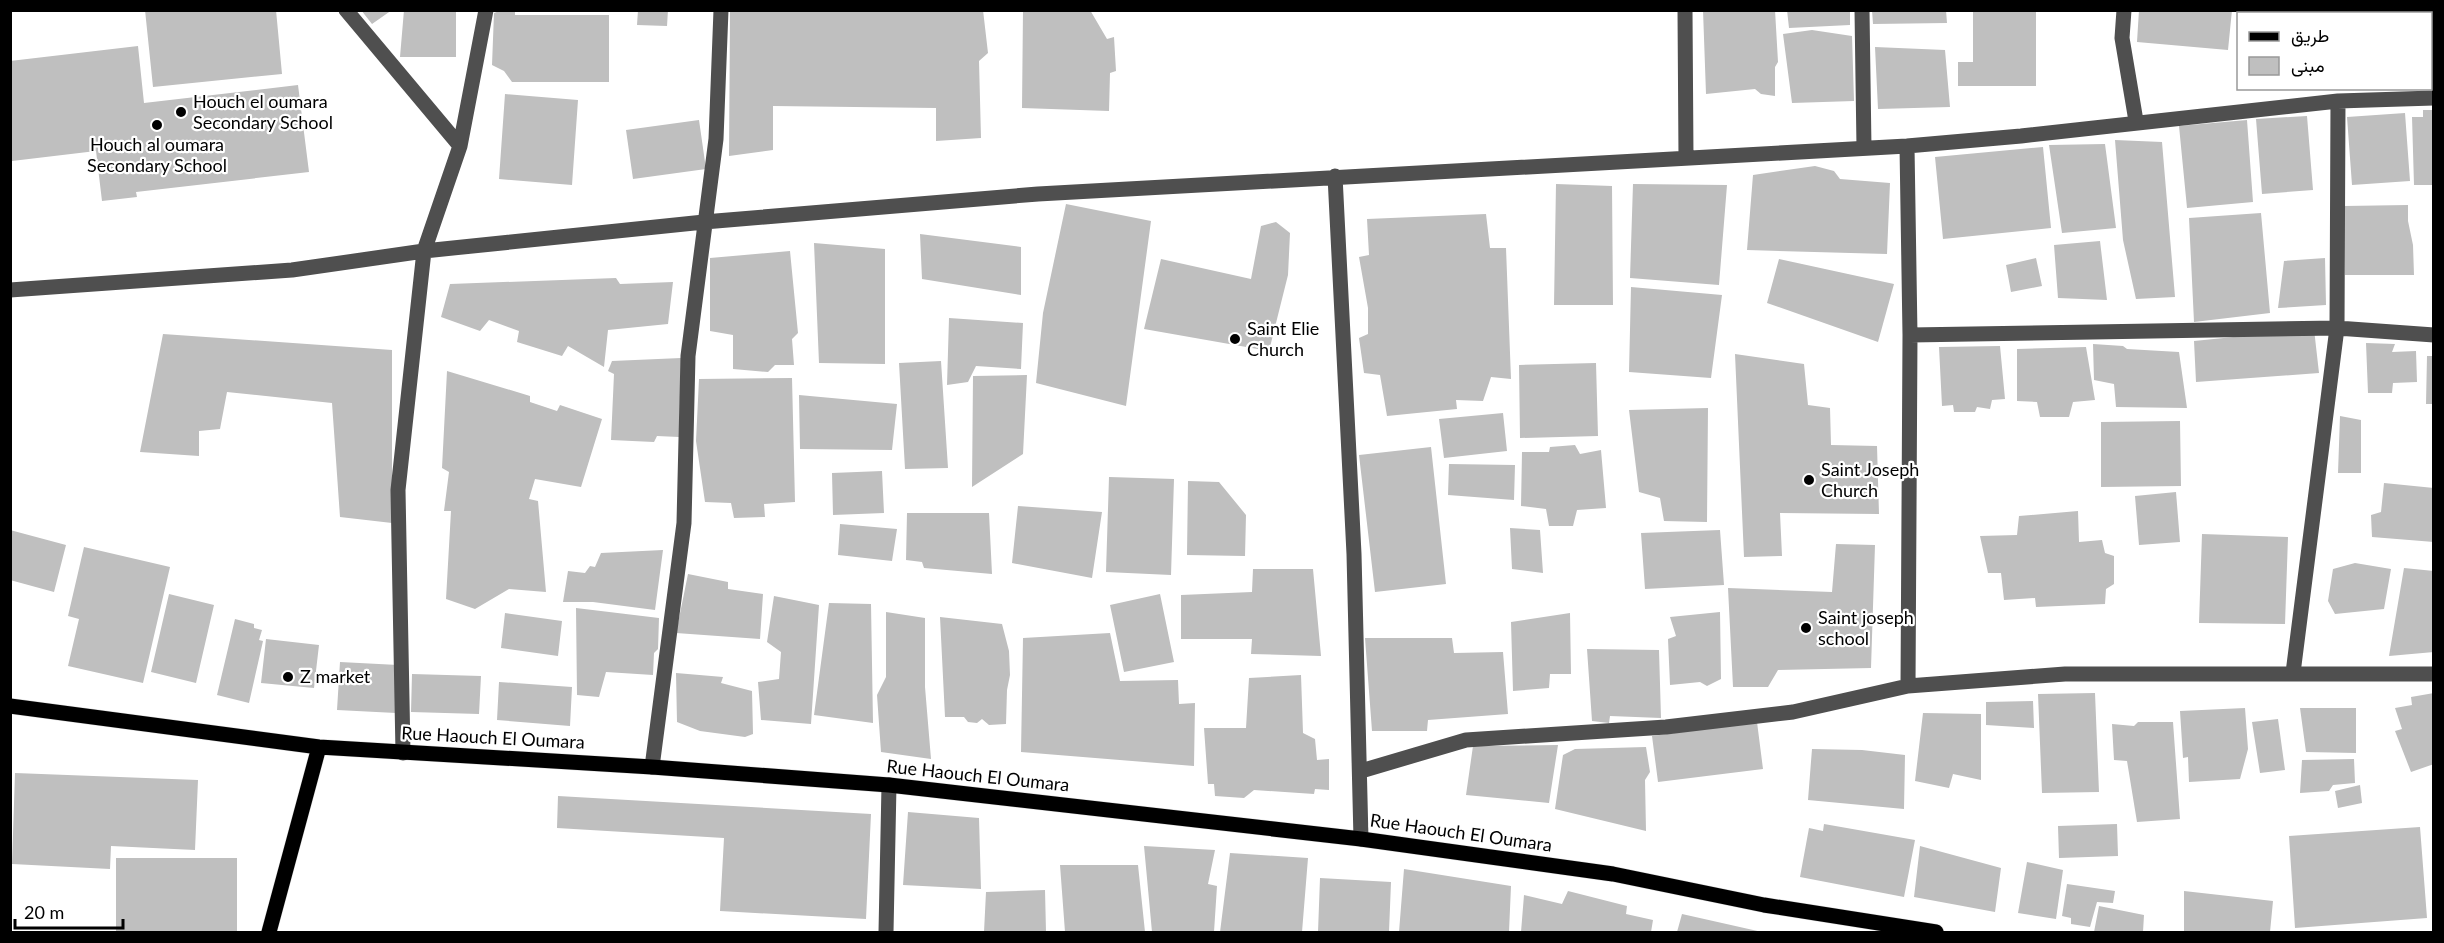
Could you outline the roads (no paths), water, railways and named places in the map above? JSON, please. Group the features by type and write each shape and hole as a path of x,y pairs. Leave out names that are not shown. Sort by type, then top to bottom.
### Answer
{"main road":[{"name":"Rue Haouch El Oumara","path":"10,706 319,747 652,767 889,785 1361,839 1613,874 1764,904 1936,933"},
{"path":"269,933 319,747"}],"street":[{"path":"346,10 460,146"},
{"path":"403,753 398,490 424,251 460,146 486,10"},
{"path":"652,767 684,523 688,356 716,138 721,10"},
{"path":"1685,10 1686,158"},
{"path":"1862,10 1864,148"},
{"path":"2124,10 2122,38 2136,121"},
{"path":"11,293 292,270 424,251 704,222 1038,194 1907,146 2338,101 2433,98"},
{"path":"2294,673 2337,328 2338,101"},
{"path":"1907,146 1910,335 1908,686"},
{"path":"1335,176 1354,555 1361,839"},
{"path":"1910,335 2337,328 2433,335"},
{"path":"1361,771 1466,740 1666,727 1793,712 1908,686 2065,674 2433,674"},
{"path":"886,933 889,785"}],"place":[{"name":"Houch el oumara Secondary School","path":"181,112"},
{"name":"Houch al oumara Secondary School","path":"157,125"},
{"name":"Saint Elie Church","path":"1235,339"},
{"name":"Saint Joseph Church","path":"1809,480"},
{"name":"Saint joseph school","path":"1806,628"},
{"name":"Z market","path":"288,677"}]}
